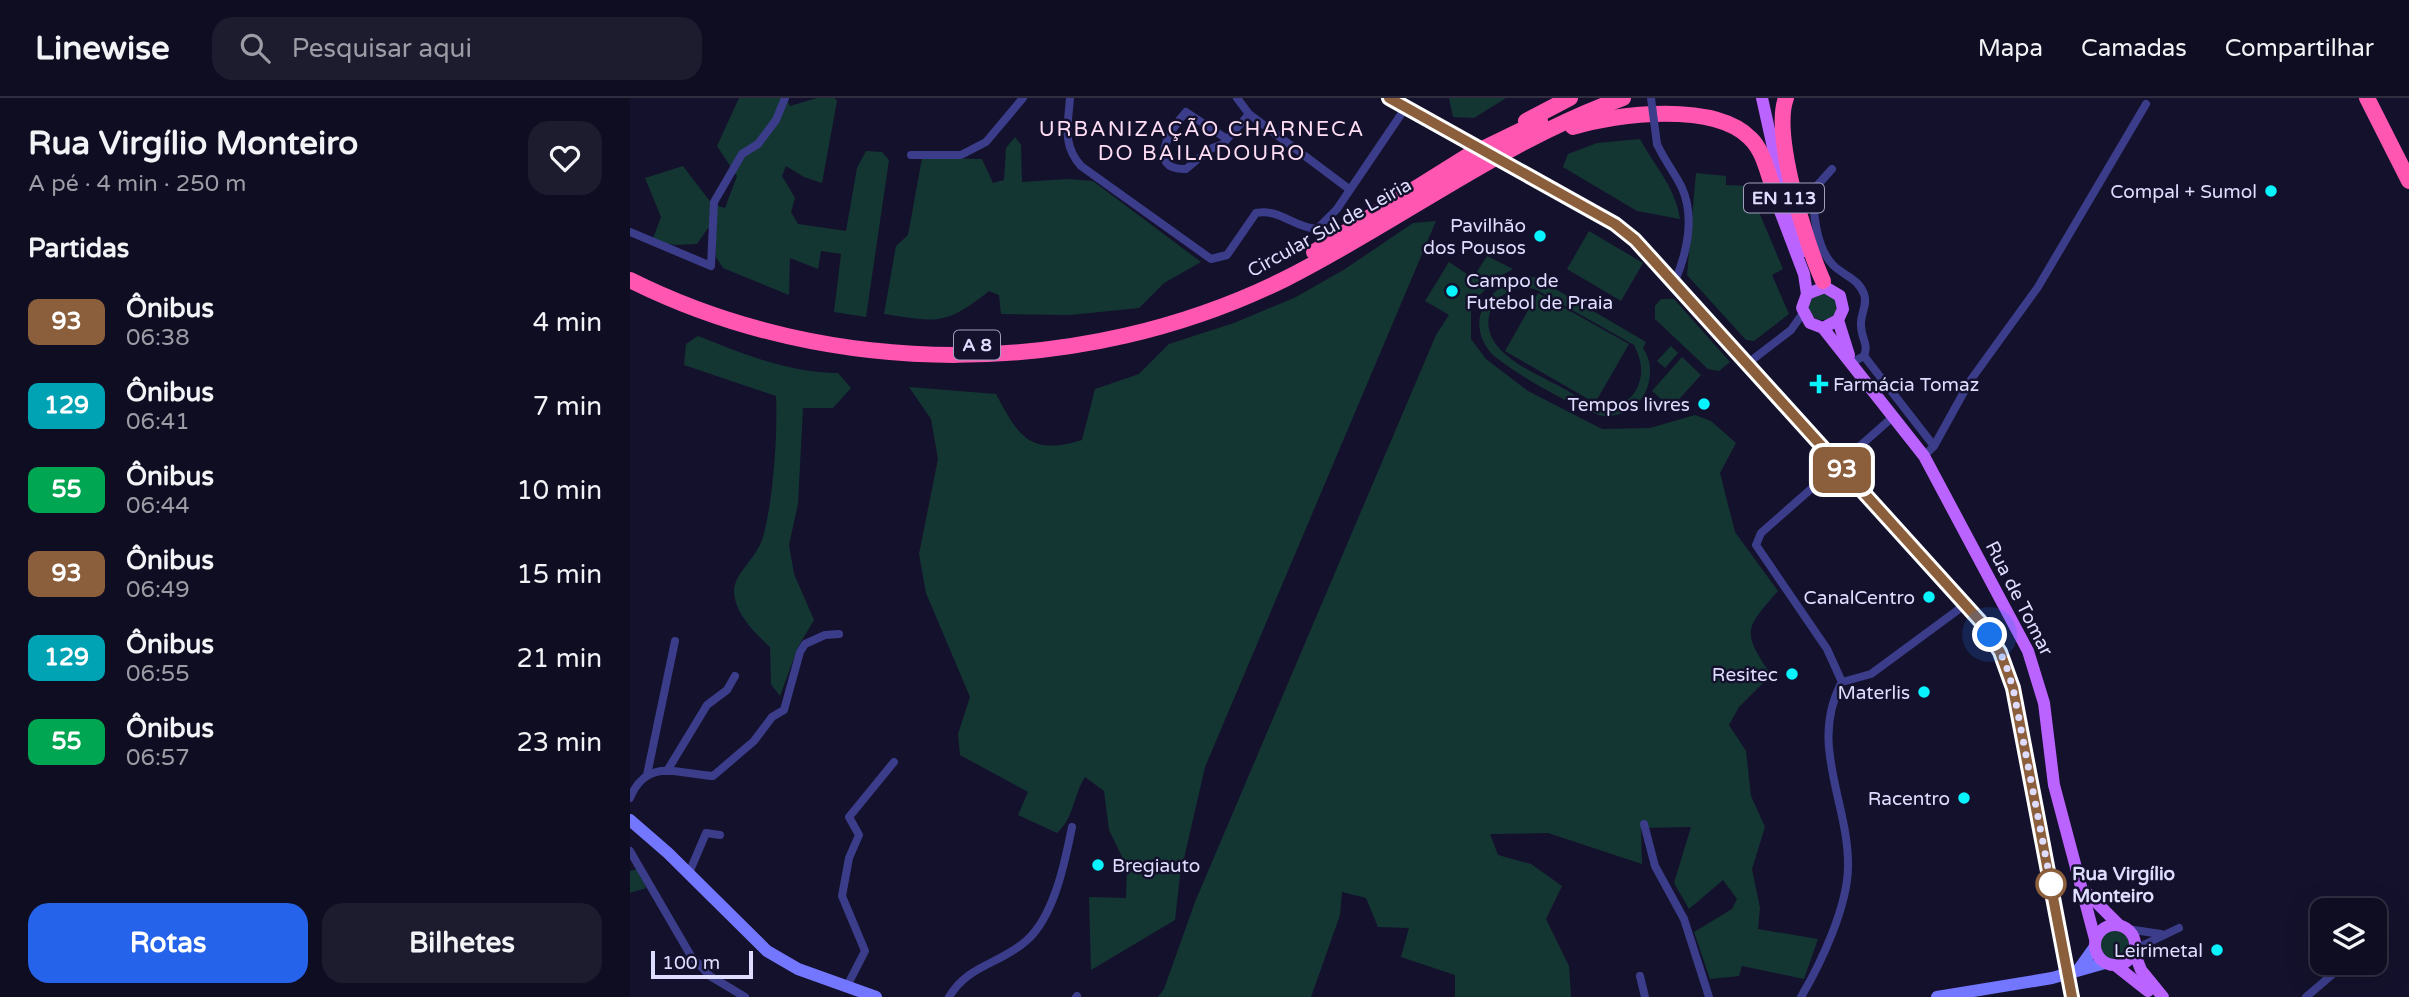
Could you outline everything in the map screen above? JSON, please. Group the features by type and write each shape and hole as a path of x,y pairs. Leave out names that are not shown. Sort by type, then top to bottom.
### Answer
{"highway":[{"path":"1508,142 1513,128 1570,98"},
{"name":"Circular Sul de Leiria","path":"630,269 740,313 787,326 868,340 911,344 995,345 1074,336 1166,315 1258,281 1508,142 1593,98"},
{"name":"Circular Sul de Leiria","path":"630,280 728,319 791,336 860,348 916,354 989,354 1088,344 1169,324 1264,289 1340,249 1508,142 1623,98"},
{"path":"1786,98 1782,116 1797,204 1810,253 1826,284"},
{"path":"2367,98 2409,181"},
{"path":"2377,98 2409,159"},
{"path":"1508,142 1605,119 1666,115 1711,118 1736,127 1751,138 1773,187"}],"main road":[{"name":"EN 113","path":"1754,98 1773,187 1790,243 1804,274 1807,294 1803,303 1812,321"},
{"name":"Rua de Tomar","path":"1762,98 1784,197 1805,254 1842,302 1838,320 1856,359 1894,416 1929,451 2020,634 2038,677 2054,785 2095,944 2110,964 2135,977 2154,997"},
{"path":"1807,294 1826,284"},
{"path":"1812,321 1838,320"},
{"name":"Rua de Tomar","path":"1812,321 1856,359"},
{"name":"Rua de Tomar","path":"2082,886 2099,908 2134,939 2134,950 2141,971 2163,997"},
{"path":"2095,944 2101,929 2123,927"},
{"path":"2110,964 2127,961 2134,950"}],"street":[{"path":"630,232 711,266 714,202 742,154 758,144 776,120 785,98"},
{"path":"911,155 961,155 986,142 1023,98"},
{"path":"1070,98 1066,143 1070,154 1081,166 1211,259 1227,255 1256,213 1265,211 1306,229 1317,229 1337,209 1406,107"},
{"path":"1237,98 1249,114 1349,189"},
{"path":"1389,98 1622,229 1675,281 1966,604 1996,644 2013,688 2073,972 2072,997"},
{"path":"1651,98 1657,144 1682,188 1688,209 1687,243 1675,281"},
{"path":"1832,169 1815,188 1818,230 1830,262 1854,279 1864,293 1865,309 1860,321 1868,346 1856,359 1929,451 1970,381 2038,287 2146,104"},
{"path":"1227,139 1186,112 1164,142 1163,152 1174,167 1186,169 1227,139 1249,114"},
{"path":"1748,363 1791,330 1812,321"},
{"path":"1801,997 1818,967 1847,878 1847,849 1828,746 1832,713 1842,682 1827,649 1755,541 1894,416"},
{"path":"1842,682 1871,674 1966,604"},
{"path":"647,775 667,771 713,776 733,762 754,741 768,720 788,704 801,649 814,639 839,634"},
{"path":"630,798 647,775 675,641"},
{"path":"667,771 707,705 727,690 735,676"},
{"path":"846,988 864,958 865,951 842,896 849,858 859,835 849,817 894,762"},
{"path":"630,820 689,873 767,951 798,969 876,997"},
{"path":"1644,824 1655,866 1684,919 1709,997"},
{"path":"949,997 965,975 1024,943 1032,934 1061,878 1072,827"},
{"path":"689,873 705,835 720,835"},
{"path":"630,851 691,956 710,975 745,997"},
{"path":"2123,927 2161,934"},
{"path":"2134,950 2161,934 2179,928"},
{"path":"2073,972 2095,944"},
{"path":"1937,997 2110,964"},
{"path":"2306,997 2332,975"},
{"path":"1640,976 1645,997"}],"green space":[{"path":"739,98 786,98 790,106 817,98 835,98 837,101 822,183 804,177 786,166 782,176 795,198 791,212 798,224 846,231 857,168 866,151 882,152 889,160 866,317 834,312 841,254 821,251 818,269 790,258 789,295 723,268 716,257 715,234 708,228 697,244 675,245 652,241 661,217 645,178 683,166 712,204 725,208 737,176 717,146"},
{"path":"1449,98 1506,98 1474,118 1453,117"},
{"path":"1015,137 1021,145 1022,182 1068,179 1093,181 1201,262 1164,283 1139,308 1070,315 1001,314 999,295 989,291 961,310 940,319 884,314 896,246 908,235 922,158 982,159 993,183 1004,180 1006,148"},
{"path":"1640,139 1674,197 1680,219 1637,211 1563,167 1568,154 1597,143"},
{"path":"1696,173 1726,176 1726,185 1748,186 1783,269 1772,275 1789,314 1754,341 1746,340 1687,275"},
{"path":"1436,221 1205,767 1180,876 1175,920 1091,970 1089,897 1126,898 1127,867 1109,830 1104,791 1085,777 1067,821 1057,833 1018,815 1028,792 960,755 958,734 970,697 926,593 919,554 938,459 931,419 909,387 996,394 1012,422 1028,439 1050,446 1082,440 1095,389 1139,374 1169,344 1234,323 1296,297 1345,269 1413,223"},
{"path":"1589,231 1643,263 1621,301 1567,269"},
{"path":"1487,256 1513,269 1499,277 1471,303 1471,339 1486,359 1528,391 1602,429 1650,428 1695,415 1711,421 1736,443 1720,473 1735,532 1778,591 1758,614 1751,631 1755,649 1771,675 1739,707 1729,725 1746,751 1751,796 1765,827 1752,869 1760,908 1758,929 1818,939 1804,979 1742,966 1739,976 1710,979 1694,932 1732,909 1737,899 1723,880 1689,909 1674,883 1691,827 1641,828 1642,864 1548,833 1490,834 1498,855 1531,864 1562,886 1546,919 1569,966 1571,997 1455,997 1455,975 1401,957 1409,928 1378,927 1366,898 1342,892 1340,915 1311,997 1158,997 1164,989 1195,902 1436,335 1449,315 1425,301 1449,262 1473,278"},
{"path":"1535,277 1646,342 1643,348 1648,358 1650,376 1645,393 1638,403 1617,415 1595,414 1545,389 1490,352 1482,338 1479,325 1481,312 1496,291 1521,279","holes":["1523,287 1535,289 1634,345 1640,360 1641,376 1636,391 1629,399 1620,405 1598,406 1524,367 1500,349 1488,326 1492,307 1512,290"]},
{"path":"1823,292 1833,296 1837,306 1833,316 1823,320 1813,316 1809,306 1813,296"},
{"path":"1538,293 1629,344 1595,403 1505,351"},
{"path":"1661,299 1674,299 1730,362 1719,371 1708,369 1655,319 1655,306"},
{"path":"698,336 784,366 838,373 851,388 833,408 803,408 798,504 789,545 794,574 814,620 798,647 780,696 771,684 770,647 741,614 734,590 738,578 759,547 766,526 774,469 776,396 684,365 686,344"},
{"path":"1671,346 1678,353 1665,368 1657,361"},
{"path":"1682,357 1701,375 1671,408 1652,391"},
{"path":"639,869 646,888 630,893 630,871"},
{"path":"2114,930 2124,935 2129,945 2124,955 2114,960 2104,955 2099,945 2104,935"}],"bus line":[{"name":"93","path":"1389,98 1615,224 1635,240 1661,265 1980,621 2005,662 2013,688 2072,997"}],"place":[{"name":"Compal + Sumol","path":"2271,191"},
{"name":"Pavilhão dos Pousos","path":"1540,236"},
{"name":"Campo de Futebol de Praia","path":"1452,291"},
{"name":"Farmácia Tomaz","path":"1819,384"},
{"name":"Tempos livres","path":"1704,404"},
{"name":"CanalCentro","path":"1929,597"},
{"name":"Resitec","path":"1792,674"},
{"name":"Materlis","path":"1924,692"},
{"name":"Racentro","path":"1964,798"},
{"name":"Bregiauto","path":"1098,865"},
{"name":"Rua Virgílio Monteiro","path":"2051,884"},
{"name":"Leirimetal","path":"2217,950"}],"district":[{"name":"URBANIZAÇÃO CHARNECA DO BAILADOURO","path":"1202,141"}],"route":[{"path":"1990,635 2005,662 2013,688 2051,884"}]}
